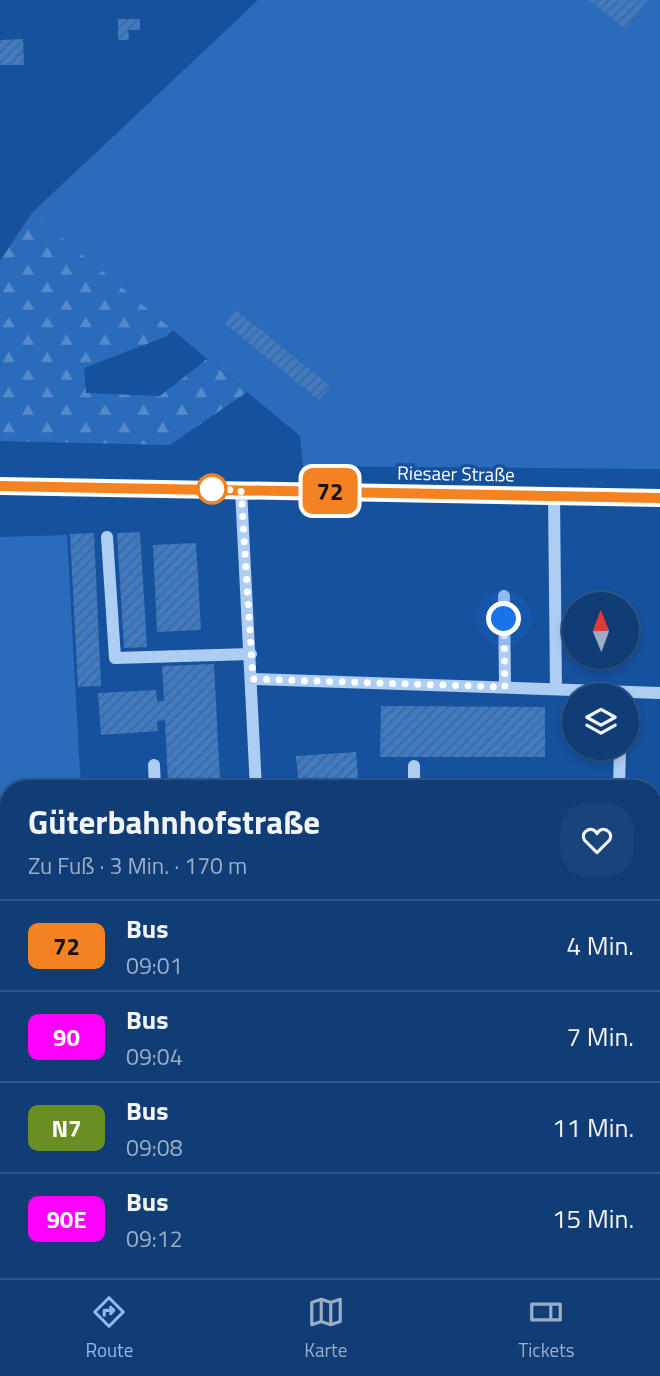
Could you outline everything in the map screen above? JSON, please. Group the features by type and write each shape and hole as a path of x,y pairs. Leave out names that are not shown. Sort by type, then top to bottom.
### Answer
{"main road":[{"name":"Riesaer Straße","path":"0,486 660,498"}],"street":[{"path":"241,490 257,780"},
{"path":"554,496 556,689"},
{"path":"107,537 115,658 251,654"},
{"path":"504,596 505,687"},
{"path":"253,679 562,689"},
{"path":"639,693 660,693"},
{"path":"619,780 620,760"},
{"path":"154,765 155,780"},
{"path":"414,766 414,780"}],"green space":[{"path":"258,0 660,0 660,469 303,466 300,436 32,213"},
{"path":"85,163 203,307 165,337 84,368 86,393 160,396 207,359 247,392 170,445 0,441 0,261 32,213"},
{"path":"67,535 81,780 0,780 0,537"}],"building":[{"path":"589,0 648,0 625,29"},
{"path":"118,19 140,19 140,30 128,30 129,40 118,40"},
{"path":"23,39 24,65 0,65 0,40"},
{"path":"236,310 330,386 319,400 225,324"},
{"path":"140,532 147,647 124,648 117,533"},
{"path":"94,533 101,686 78,687 70,534"},
{"path":"196,543 201,630 157,632 153,545"},
{"path":"214,664 220,779 168,780 165,720 157,721 158,731 101,735 98,693 156,690 157,701 164,701 162,666"},
{"path":"381,706 545,707 545,757 380,757"},
{"path":"356,752 358,780 298,780 296,756"}],"bus line":[{"name":"72","path":"0,486 660,498"}],"route":[{"path":"212,489 202,489 241,490 253,679 505,687 504,619"}]}
